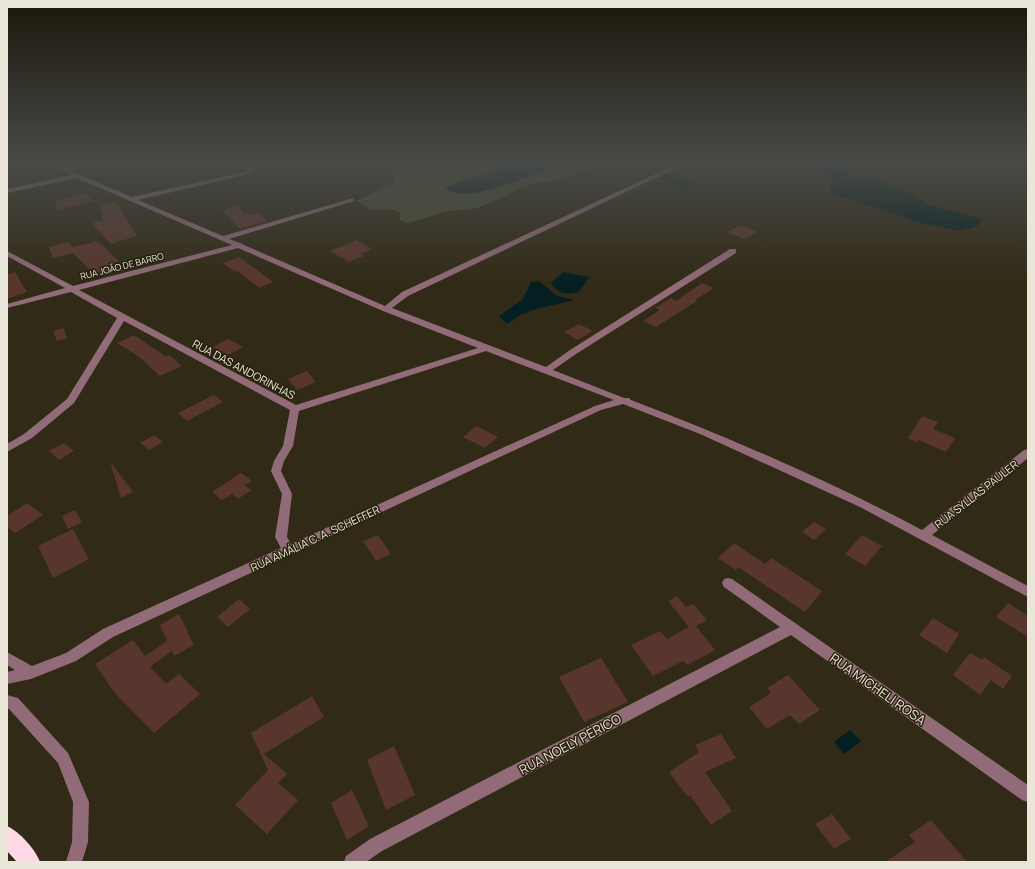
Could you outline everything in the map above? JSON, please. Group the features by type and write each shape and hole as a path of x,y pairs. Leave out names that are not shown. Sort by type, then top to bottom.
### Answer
{"highway":[{"path":"7,836 30,862"}],"street":[{"path":"144,204 386,309 626,400 810,478 864,504 1028,592"},
{"path":"225,238 340,204"},
{"path":"386,309 405,294 595,204"},
{"name":"RUA JOÃO DE BARRO","path":"7,306 241,245"},
{"path":"548,370 573,352 733,252"},
{"name":"RUA DAS ANDORINHAS","path":"7,253 122,317 295,409 486,348"},
{"path":"7,449 28,436 71,401 122,317"},
{"name":"RUA AMÁLIA C. A. SCHEFFER","path":"7,678 31,673 71,657 108,633 598,408 626,400"},
{"path":"288,550 281,537 287,494 276,471 279,461 288,446 295,409"},
{"name":"RUA SYLLAS PAULER","path":"923,536 1028,453"},
{"name":"RUA MICHELI ROSA","path":"728,583 1028,794"},
{"name":"RUA NOELY PÉRICO","path":"352,862 376,845 791,628"},
{"path":"7,658 31,673"},
{"path":"7,702 14,703 63,758 81,802 80,842 74,862"}],"green space":[{"path":"361,204 488,204 477,208 443,212 406,223 400,220 400,213 394,210 370,209"}],"water":[{"path":"862,204 928,204 983,220 977,226 959,231 914,221"},
{"path":"563,272 590,277 578,292 563,293 551,283"},
{"path":"539,281 557,296 574,300 536,309 520,315 507,324 499,316 523,299 531,282"},
{"path":"850,730 861,741 844,754 834,742"}],"building":[{"path":"56,204 84,204 57,210"},
{"path":"117,204 137,236 111,244 96,228 93,222 103,220 101,205"},
{"path":"239,206 245,214 248,213 249,215 259,213 267,221 240,229 222,210"},
{"path":"741,225 757,232 744,239 727,232"},
{"path":"356,240 372,249 361,254 364,256 349,262 330,251"},
{"path":"98,241 119,261 110,264 115,270 98,276 93,268 89,269 73,253 53,258 49,247 68,242 73,247"},
{"path":"239,257 273,282 259,288 238,271 235,272 223,263"},
{"path":"15,272 27,292 7,299 7,275"},
{"path":"702,283 714,288 695,300 697,301 656,327 643,321 660,310 655,308 671,298 676,301"},
{"path":"579,324 593,331 578,340 564,332"},
{"path":"63,328 67,338 57,341 53,331"},
{"path":"134,335 165,356 169,355 182,366 160,376 138,356 117,343"},
{"path":"228,339 243,347 228,355 213,347"},
{"path":"307,371 316,382 297,390 288,379"},
{"path":"214,395 223,402 187,421 178,413"},
{"path":"922,416 938,422 933,429 955,438 946,452 919,440 917,442 908,438"},
{"path":"476,426 498,437 485,448 463,437"},
{"path":"154,435 163,442 149,450 140,443"},
{"path":"64,443 74,451 59,460 49,451"},
{"path":"112,464 133,492 121,498 111,465"},
{"path":"241,473 252,481 245,485 251,490 238,499 232,494 222,500 212,492"},
{"path":"27,503 43,515 15,533 7,527 7,516"},
{"path":"75,510 82,522 68,529 62,516"},
{"path":"814,522 826,529 814,540 802,532"},
{"path":"73,529 89,559 53,578 38,546"},
{"path":"378,535 391,554 376,561 363,541"},
{"path":"862,535 882,546 865,566 845,554"},
{"path":"734,543 765,564 771,558 822,591 805,612 738,567 736,570 718,558"},
{"path":"677,596 686,607 693,604 707,620 696,626 715,650 687,665 683,661 653,676 631,645 660,631 667,639 689,627 668,601"},
{"path":"239,599 250,609 228,627 217,617"},
{"path":"1008,603 1028,616 1028,637 996,617"},
{"path":"179,614 194,645 174,656 172,651 150,667 166,684 179,674 200,694 154,733 114,692 95,664 133,640 145,656 167,641 160,625"},
{"path":"933,618 959,634 947,653 919,635"},
{"path":"970,653 982,660 984,657 1012,676 1003,689 991,680 980,695 953,675"},
{"path":"601,658 628,702 584,722 559,677"},
{"path":"788,675 820,710 799,724 790,715 767,729 749,707 771,693 767,688"},
{"path":"312,696 324,717 264,754 287,774 278,783 298,800 267,834 235,805 268,770 251,733"},
{"path":"721,734 736,758 705,772 732,811 711,825 690,795 688,797 669,772 699,752 695,745"},
{"path":"394,746 415,795 386,810 367,760"},
{"path":"352,790 369,826 347,840 331,803"},
{"path":"832,814 851,839 834,849 815,824"},
{"path":"931,820 967,862 885,862 915,842 909,835"}]}
